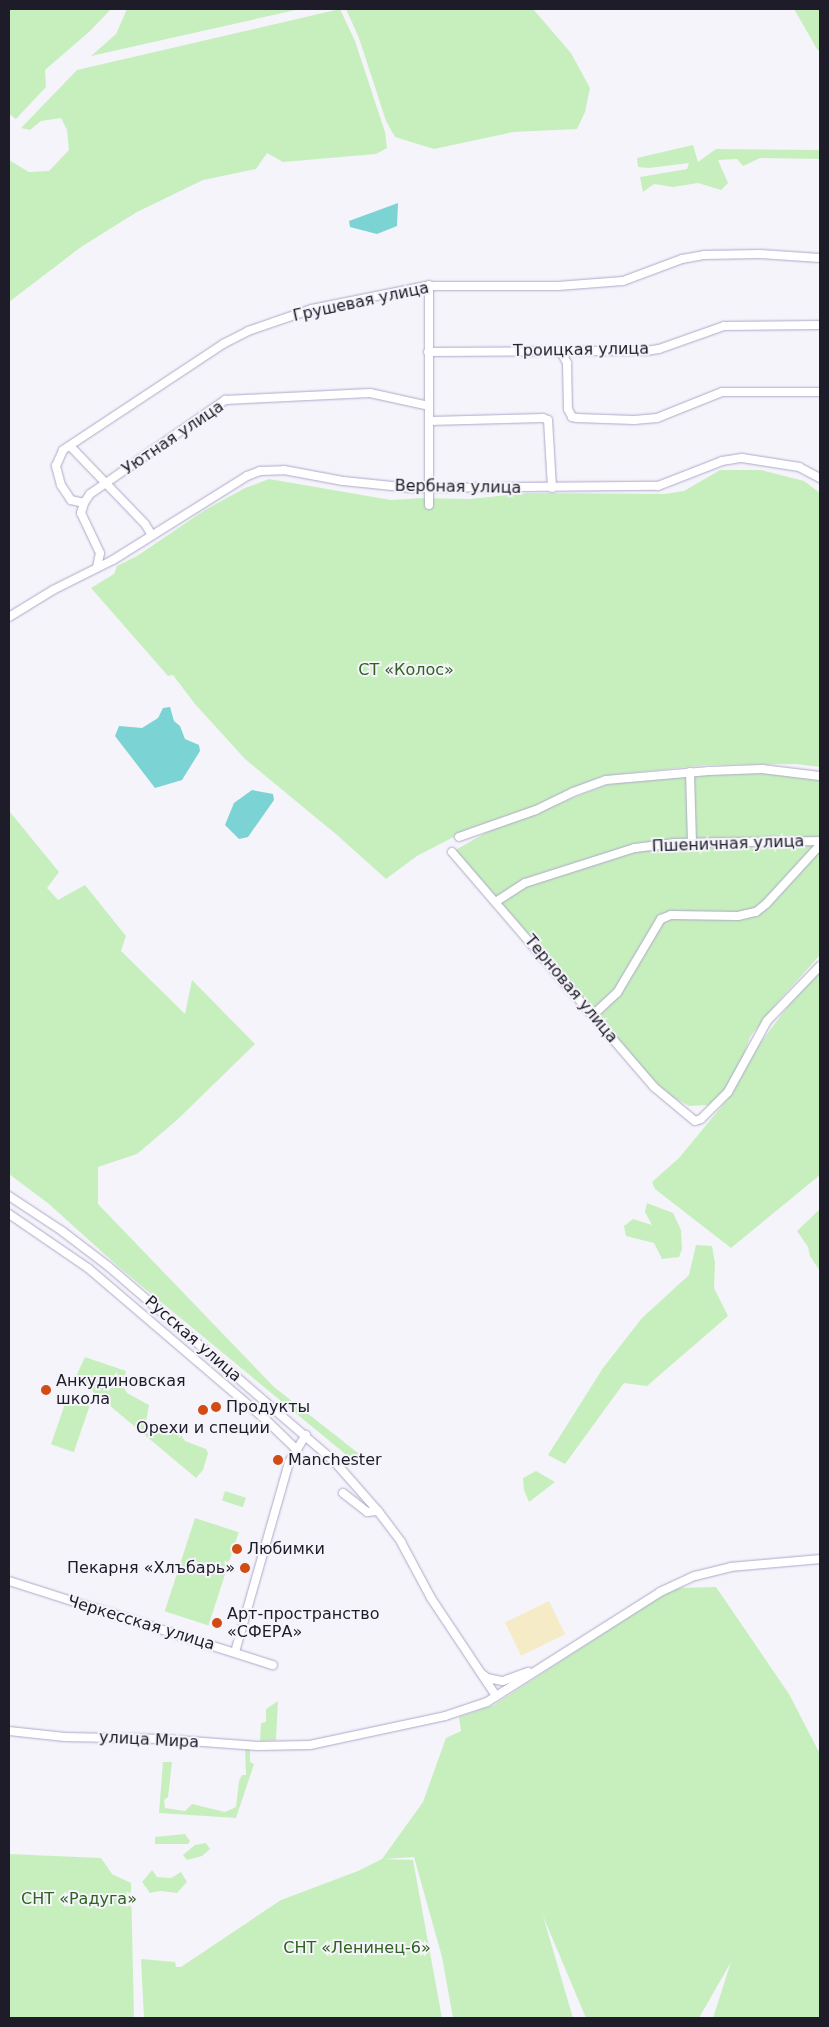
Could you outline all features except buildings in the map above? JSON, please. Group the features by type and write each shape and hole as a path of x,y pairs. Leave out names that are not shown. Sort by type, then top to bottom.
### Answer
{"street":[{"name":"Грушевая улица","path":"84,503 71,500 61,485 56,466 64,450 223,344 248,331 312,309 410,287 558,286 623,281 682,259 704,255 760,254 820,258"},
{"path":"429,286 429,505"},
{"name":"Троицкая улица","path":"428,352 646,351 659,349 724,326 820,325"},
{"path":"561,352 567,363 568,409 572,417 634,420 657,418 722,392 820,392"},
{"name":"Уютная улица","path":"84,503 90,494 225,400 370,393 429,406"},
{"path":"430,421 543,418 548,420 552,488"},
{"path":"70,446 145,524 152,535"},
{"name":"Вербная улица","path":"9,617 97,567 113,560 247,476 260,471 284,470 343,481 412,488 658,486 722,461 742,458 799,467 820,478"},
{"path":"84,503 81,513 100,553 97,567"},
{"path":"459,837 536,810 598,782 619,778 690,772 773,769 820,776"},
{"path":"690,772 692,843"},
{"name":"Пшеничная улица","path":"497,902 525,883 635,848 692,843 820,843"},
{"path":"593,1014 617,993 661,919 671,915 738,916 756,912 766,904 820,843"},
{"name":"Терновая улица","path":"452,852 497,902 654,1087 698,1120 734,1084 759,1034 774,1012 820,966"},
{"name":"Русская улица","path":"9,1196 62,1231 108,1266 334,1461 378,1511 401,1542 431,1598 474,1666 496,1696"},
{"path":"9,1214 88,1268 267,1421 297,1450"},
{"path":"235,1652 289,1462 306,1435"},
{"path":"342,1493 367,1512 378,1511"},
{"path":"474,1666 487,1678 503,1681 542,1667 660,1592 695,1576 731,1567 820,1559"},
{"name":"Черкесская улица","path":"9,1581 272,1665"},
{"name":"улица Мира","path":"9,1731 65,1737 290,1746 310,1745 445,1716 496,1696 542,1667"}],"green space":[{"path":"9,9 111,9 90,31 45,70 46,87 16,119 9,114"},
{"path":"127,9 300,9 91,56 116,34"},
{"path":"340,9 355,41 385,132 387,148 376,154 283,162 267,153 256,169 203,180 137,212 81,247 9,302 9,160 29,172 49,171 69,150 67,130 61,118 41,121 30,130 21,128 77,70"},
{"path":"346,9 533,9 571,53 590,88 585,112 577,129 513,132 434,149 395,137 386,121 359,38"},
{"path":"794,9 820,9 820,52 817,49"},
{"path":"693,145 698,162 716,149 820,150 820,159 760,158 743,166 737,159 718,160 728,183 721,190 698,183 673,187 654,184 643,192 640,177 687,169 689,163 649,168 638,167 637,158"},
{"name":"СТ «Колос»","path":"720,470 761,470 804,481 820,493 820,767 796,764 706,765 602,776 533,807 471,828 417,856 386,879 337,835 245,759 195,704 173,675 168,676 91,588 114,574 117,566 137,556 205,510 245,488 269,479 391,500 423,498 470,499 528,493 664,494 684,491"},
{"path":"784,772 820,778 820,955 775,1005 750,1037 737,1075 720,1097 709,1105 689,1106 654,1087 452,852 489,831 606,785 646,778 689,774"},
{"path":"10,812 59,872 47,888 58,900 85,885 126,936 121,951 185,1014 192,980 255,1044 177,1120 137,1154 98,1167 98,1204 274,1387 358,1453 355,1462 121,1269 49,1204 9,1174"},
{"path":"820,972 820,1175 731,1248 655,1189 652,1182 679,1158 731,1095 761,1042 789,1005"},
{"path":"647,1203 673,1213 681,1230 682,1249 679,1257 662,1259 654,1243 626,1236 624,1226 633,1219 652,1225 645,1212"},
{"path":"820,1209 820,1271 810,1256 808,1247 797,1231"},
{"path":"696,1245 712,1246 715,1263 714,1288 728,1316 647,1386 624,1383 565,1464 548,1455 603,1368 642,1318 689,1275"},
{"path":"85,1357 126,1371 123,1386 127,1393 149,1405 146,1422 179,1432 185,1441 206,1449 208,1453 203,1470 196,1478 78,1379 77,1374"},
{"path":"67,1398 90,1406 74,1452 51,1444"},
{"path":"536,1471 555,1482 529,1502 524,1490 523,1478"},
{"path":"225,1491 246,1498 243,1507 222,1501"},
{"path":"195,1518 239,1532 208,1625 165,1611"},
{"name":"СНТ «Ленинец-6»","path":"716,1587 789,1694 820,1754 820,2018 713,2018 731,1962 699,2018 586,2018 543,1916 573,2018 453,2018 442,1957 414,1857 384,1859 413,1860 442,2018 144,2018 141,1959 175,1962 176,1967 181,1967 281,1900 358,1871 382,1859 423,1802 446,1738 461,1731 459,1717 494,1705 656,1599 677,1588"},
{"path":"278,1701 276,1740 260,1741 261,1723 266,1722 266,1709"},
{"path":"250,1748 250,1762 254,1764 236,1818 159,1813 163,1762 172,1762 168,1797 164,1800 165,1808 185,1811 192,1804 225,1812 236,1807 239,1781 242,1775 246,1775 245,1749"},
{"path":"185,1834 190,1841 188,1844 155,1844 155,1837"},
{"path":"206,1843 210,1849 202,1856 187,1860 183,1855 195,1845"},
{"name":"СНТ «Радуга»","path":"9,1854 101,1858 112,1874 131,1883 134,2018 9,2018"},
{"path":"152,1870 157,1877 171,1878 181,1872 187,1882 177,1893 160,1891 150,1893 142,1882"}],"sand":[{"path":"549,1601 565,1634 521,1656 505,1622"}],"water":[{"path":"398,203 397,226 377,234 350,227 349,221"},
{"path":"170,707 174,721 180,726 185,739 199,745 200,751 182,780 155,788 115,736 119,726 142,728 158,718 163,708"},
{"path":"252,790 273,794 274,800 248,837 239,839 225,825 234,803"}],"place":[{"name":"Анкудиновская школа","path":"46,1390"},
{"name":"Продукты","path":"216,1407"},
{"name":"Орехи и специи","path":"203,1410"},
{"name":"Manchester","path":"278,1460"},
{"name":"Любимки","path":"237,1549"},
{"name":"Пекарня «Хлъбарь»","path":"245,1568"},
{"name":"Арт-пространство «СФЕРА»","path":"217,1623"}]}
